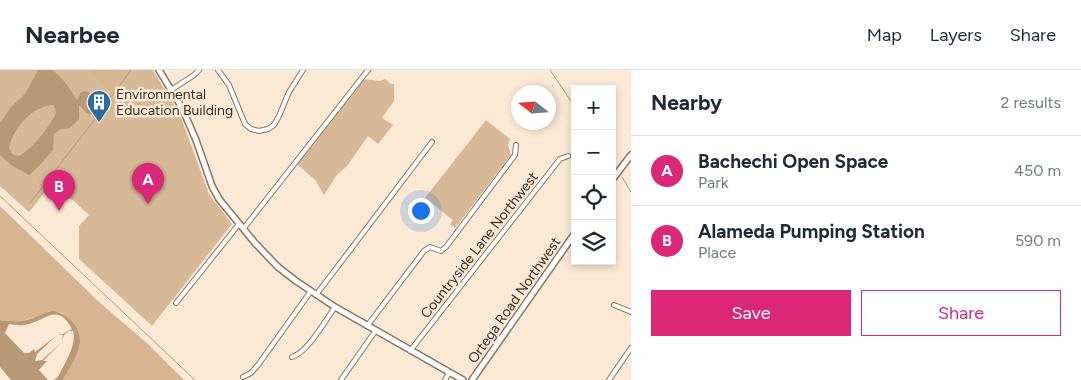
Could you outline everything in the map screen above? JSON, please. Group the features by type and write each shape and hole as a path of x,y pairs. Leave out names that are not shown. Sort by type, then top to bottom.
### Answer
{"street":[{"path":"159,70 182,108 218,199 278,267 335,307 463,380"},
{"path":"171,90 199,70"},
{"path":"218,70 229,85 245,124 259,131 274,125 289,92 303,70"},
{"path":"244,228 368,70"},
{"path":"243,377 258,365 432,142"},
{"path":"367,326 424,251 430,248 441,251 446,247 515,155 516,145"},
{"path":"616,175 631,155"},
{"name":"Countryside Lane Northwest","path":"410,351 560,159 568,156"},
{"path":"176,304 239,224"},
{"name":"Ortega Road Northwest","path":"472,380 571,239"},
{"path":"614,305 631,312"},
{"path":"292,357 298,355 306,348 335,307"},
{"path":"340,380 376,330"},
{"path":"609,380 631,348"},
{"path":"444,380 449,373"}],"shaded area":[{"path":"0,70 153,70 180,115 209,194 232,224 152,326 79,259 79,226 89,215 53,182 29,212 0,186"},
{"path":"38,70 51,70 62,79 77,100 81,92 85,91 90,93 97,106 94,114 91,114 87,113 79,105 79,119 70,128 61,129 54,134 53,150 29,175 11,165 0,155 0,123 11,107 25,94","holes":["54,105 56,113 34,144 18,156 12,154 9,148 11,140 25,119 46,106"]},
{"path":"90,70 126,70 110,91"},
{"path":"363,79 380,81 385,79 394,84 394,101 382,118 393,125 378,144 368,136 347,166 336,176 324,195 316,181 296,163 316,142 314,140"},
{"path":"486,120 510,139 508,145 511,155 455,228 450,224 453,220 425,198"},
{"path":"0,206 98,301 149,345 184,380 63,380 72,363 78,334 62,313 51,312 18,321 0,320"},
{"path":"54,311 70,319 77,329 80,340 78,351 63,380 53,380 57,378 67,359 72,348 74,336 73,331 69,331 64,335 62,341 63,335 57,335 72,329 62,317 52,315 26,325 9,324 5,333 24,353 29,353 34,349 35,352 56,336 37,354 35,361 42,360 62,342 43,361 47,361 39,370 48,380 11,380 0,367 0,320 23,321"}],"waterway":[{"path":"100,112 131,70"},
{"path":"550,70 571,101"},
{"path":"30,203 99,114"},
{"path":"622,177 631,192"},
{"path":"0,196 195,380"}],"place":[{"name":"Environmental Education Building","path":"99,123"},
{"name":"Bachechi Open Space","path":"148,204"},
{"name":"Alameda Pumping Station","path":"59,211"}]}
